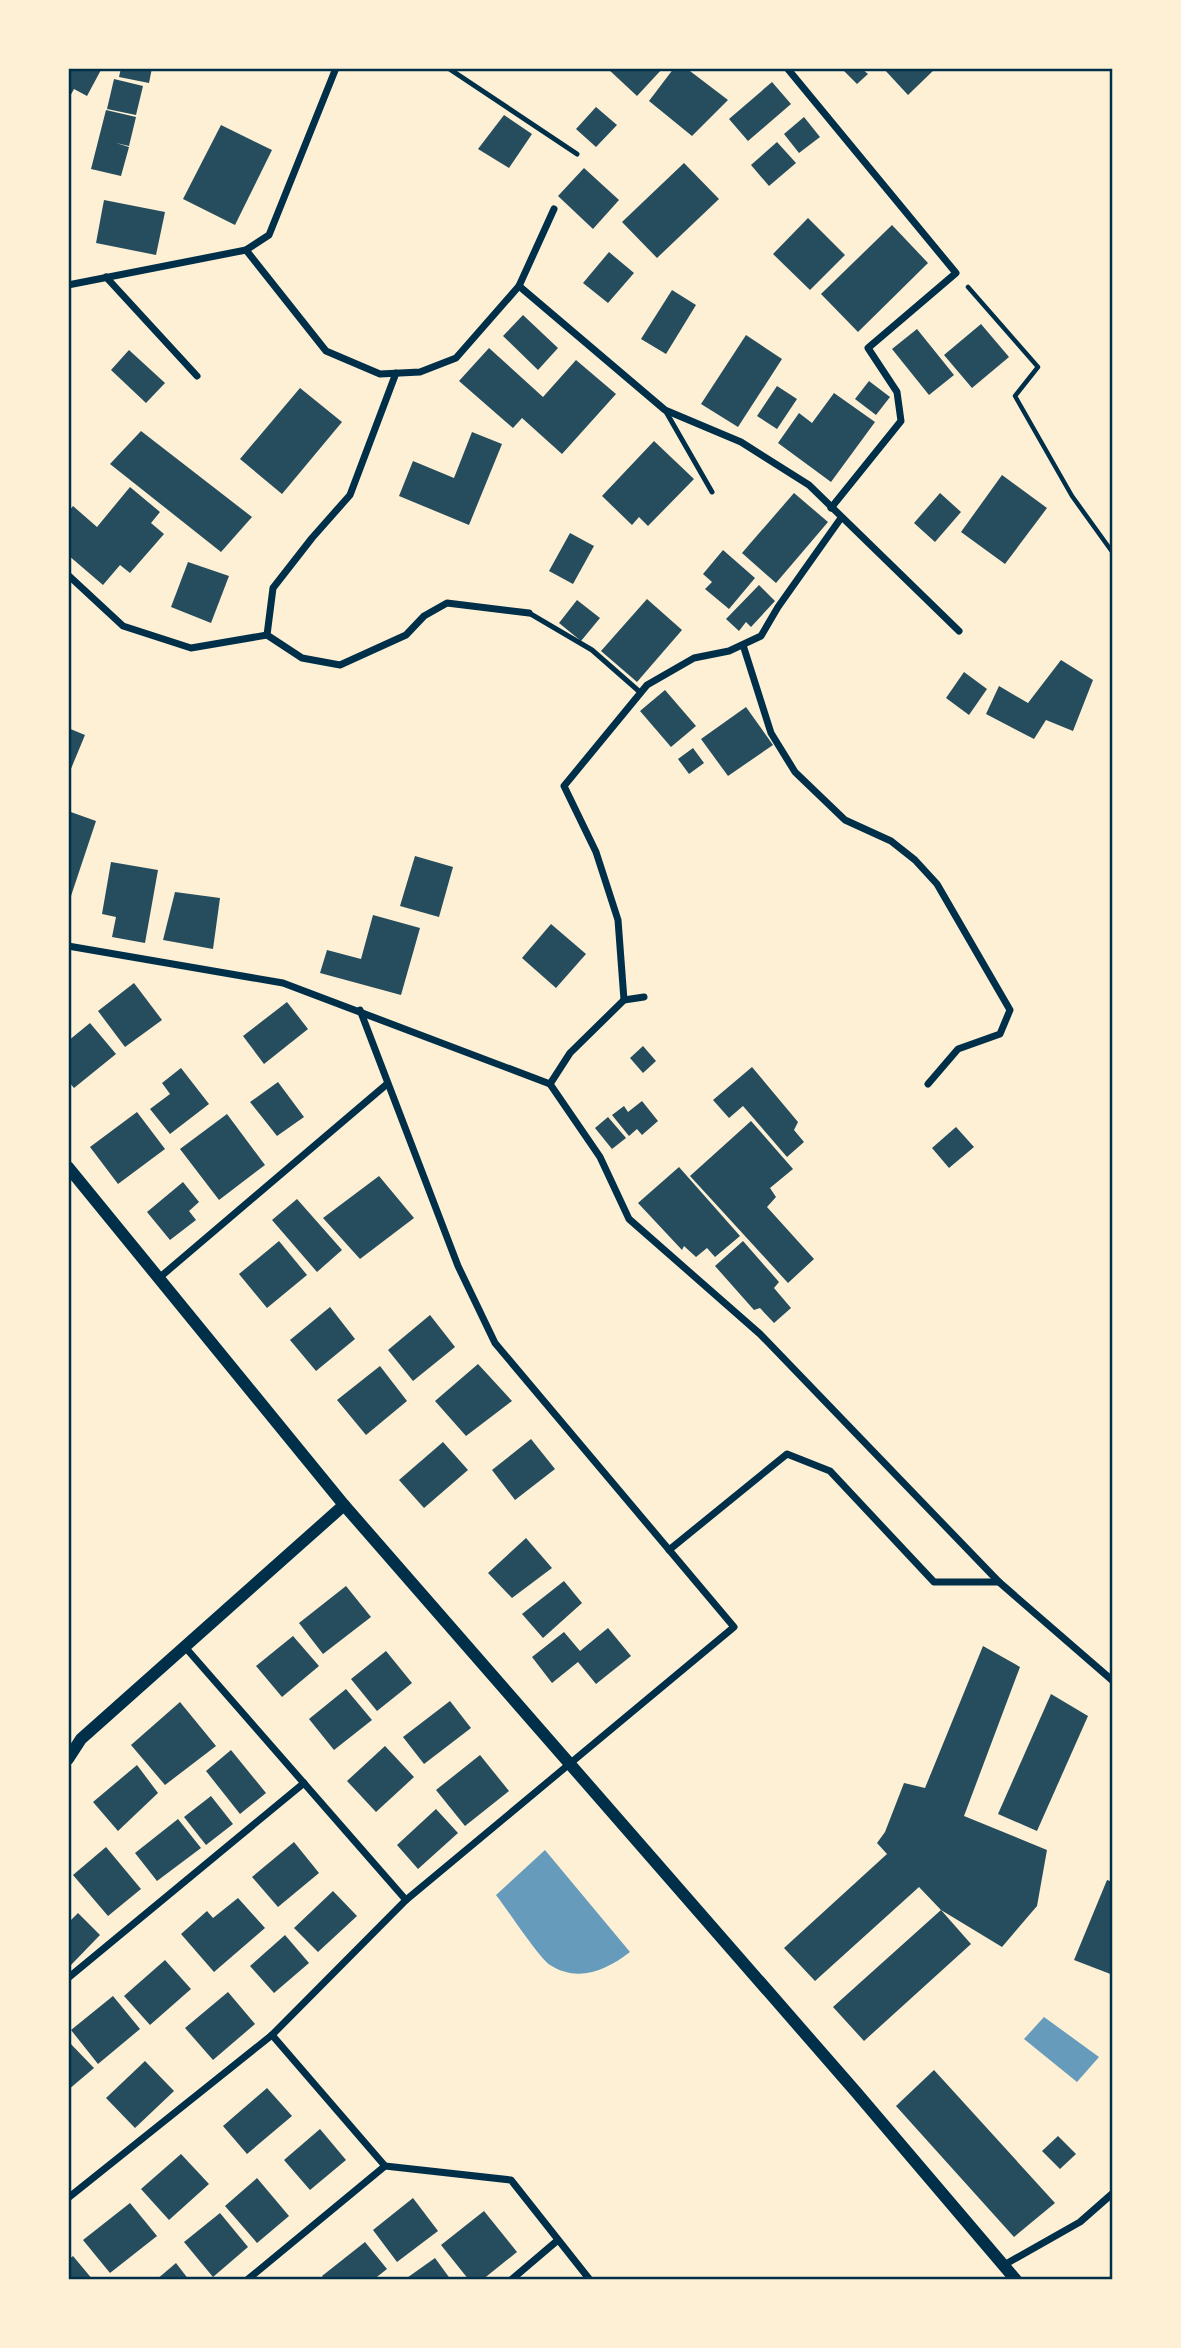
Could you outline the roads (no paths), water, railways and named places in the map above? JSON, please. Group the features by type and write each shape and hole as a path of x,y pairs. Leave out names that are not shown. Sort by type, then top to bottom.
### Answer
{"street":[{"path":"68,285 246,250 269,235 336,68"},
{"path":"787,68 956,273 867,348 897,392 901,421 831,508"},
{"path":"246,250 326,351 380,374 420,372 456,358 519,286 554,209"},
{"path":"106,277 197,376"},
{"path":"519,286 664,410 741,442 809,485 959,631"},
{"path":"267,635 273,588 350,495 397,373"},
{"path":"624,1000 618,920 596,852 564,786 648,685 694,658 729,651 761,636 778,607 841,518"},
{"path":"68,575 123,626 191,648 267,635 302,658 340,665 406,635 424,615 447,603 529,613"},
{"path":"743,645 771,733 795,772 845,820 891,841 915,860 937,884 1010,1010 1000,1034 958,1049 928,1084"},
{"path":"68,946 283,983 550,1084 600,1157 629,1219 760,1334 999,1582 1113,1681"},
{"path":"550,1084 570,1053 624,1000 644,997"},
{"path":"68,2198 272,2035 406,1900 734,1627 495,1343 458,1266 360,1010"},
{"path":"159,1278 387,1084"},
{"path":"68,1167 344,1505 1016,2280"},
{"path":"669,1550 787,1454 830,1471 934,1582 999,1582"},
{"path":"68,1759 81,1739 344,1505"},
{"path":"185,1647 406,1900"},
{"path":"68,1978 304,1783"},
{"path":"272,2035 385,2166 510,2180 590,2280"},
{"path":"247,2280 385,2166"},
{"path":"1004,2265 1080,2222 1113,2193"},
{"path":"512,2280 558,2240"}],"lane":[{"path":"448,68 577,154"},
{"path":"664,410 712,492"},
{"path":"529,613 592,650 641,693"}],"water":[{"path":"545,1850 630,1952 602,1969 582,1974 550,1965 538,1953 496,1895"},
{"path":"1044,2017 1099,2057 1077,2082 1024,2039"}]}
